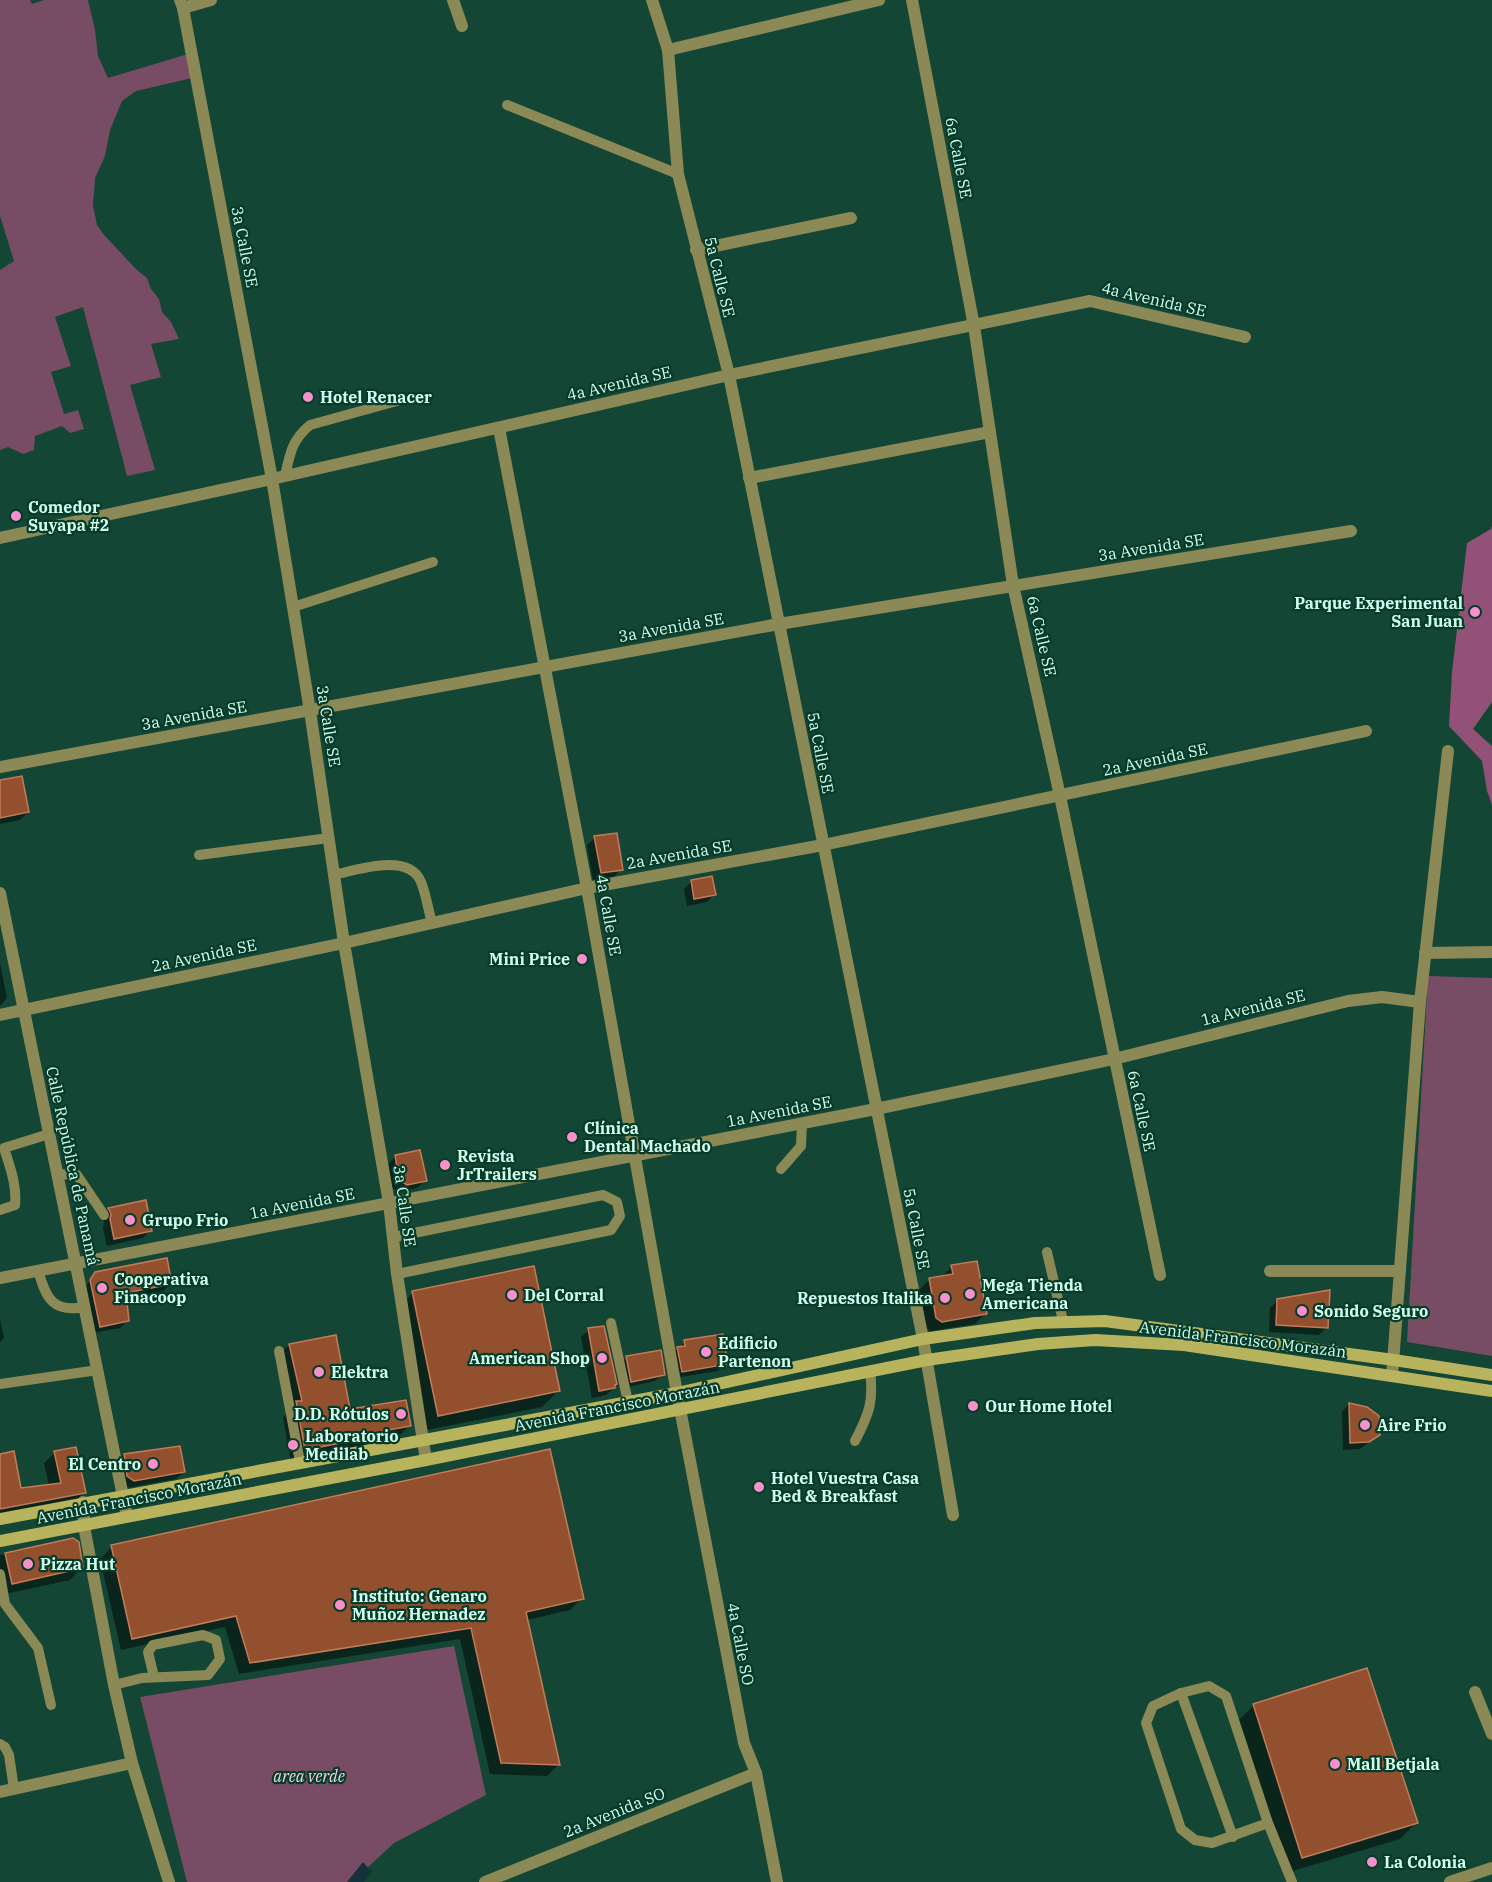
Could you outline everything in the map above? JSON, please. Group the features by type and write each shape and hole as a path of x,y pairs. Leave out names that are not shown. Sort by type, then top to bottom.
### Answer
{"main road":[{"name":"Avenida Francisco Morazán","path":"0,1519 677,1393 923,1339 1035,1323 1105,1322 1394,1360 1492,1376"},
{"name":"Avenida Francisco Morazán","path":"0,1541 426,1460 927,1360 1038,1344 1095,1340 1184,1346 1492,1391"}],"street":[{"path":"181,4 211,0"},
{"path":"453,0 462,26"},
{"name":"5a Calle SE","path":"652,0 668,50 678,174 729,375 923,1339 953,1515"},
{"path":"668,50 879,0"},
{"name":"6a Calle SE","path":"912,0 974,326 1013,585 1060,796 1160,1275"},
{"name":"3a Calle SE","path":"181,4 272,479 310,711 344,943 389,1203 397,1274 426,1460"},
{"path":"696,250 851,218"},
{"name":"4a Avenida SE","path":"0,538 729,375 1090,301 1245,337"},
{"name":"4a Calle SE","path":"499,428 587,888 680,1410"},
{"path":"749,478 990,432"},
{"name":"3a Avenida SE","path":"0,767 779,624 1351,531"},
{"name":"2a Avenida SE","path":"0,1015 344,943 587,888 823,845 1366,731"},
{"path":"1392,1376 1420,1002 1448,751"},
{"name":"Calle República de Panamá","path":"0,893 86,1307 126,1516"},
{"path":"1425,953 1492,952"},
{"name":"1a Avenida SE","path":"0,1278 876,1109 1114,1059 1348,1000 1382,997 1420,1002"},
{"path":"1270,1271 1400,1271"},
{"name":"4a Calle SO","path":"680,1410 744,1743 756,1773 777,1882"},
{"path":"83,1502 84,1526 114,1685 132,1763 169,1882"},
{"path":"1475,1692 1492,1734"},
{"path":"0,1792 132,1763"},
{"name":"2a Avenida SO","path":"491,1881 756,1773"},
{"path":"1450,1882 1492,1868"}],"lane":[{"path":"507,105 678,174"},
{"path":"285,476 290,449 300,433 310,425 398,401"},
{"path":"293,607 433,562"},
{"path":"199,855 329,838"},
{"path":"334,875 384,865 395,864 409,868 420,879 432,923"},
{"path":"781,1169 801,1146 802,1123"},
{"path":"0,1210 15,1205 14,1182 2,1148 49,1134"},
{"path":"57,1174 77,1175 104,1215"},
{"path":"394,1237 603,1195 617,1202 620,1216 611,1230 397,1274"},
{"path":"1047,1252 1063,1321"},
{"path":"38,1270 42,1285 50,1300 61,1308 86,1307"},
{"path":"611,1323 628,1402"},
{"path":"279,1351 300,1462"},
{"path":"0,1384 98,1370"},
{"path":"855,1441 870,1413 872,1384 870,1371"},
{"path":"0,1574 5,1604 38,1648 51,1706"},
{"path":"114,1685 142,1678 208,1675 220,1659 216,1640 202,1635 153,1645 148,1652 154,1677"},
{"path":"1268,1823 1212,1843 1195,1840 1181,1829 1146,1723 1153,1706 1181,1693 1209,1686 1226,1696 1268,1823 1292,1882"},
{"path":"1181,1693 1233,1837"},
{"path":"0,1744 5,1746 9,1755 14,1789"}],"green space":[{"path":"0,0 30,0 32,4 44,0 88,0 98,56 108,78 188,54 192,78 136,91 122,101 110,130 105,156 95,178 93,206 97,225 147,278 151,289 159,299 162,312 171,322 179,339 151,344 161,377 130,385 155,470 127,476 83,307 55,317 71,366 51,372 64,414 78,410 84,429 70,433 62,426 35,436 34,450 23,454 8,447 0,450 0,270 14,261 0,216"},
{"path":"1428,976 1492,978 1492,1356 1407,1342"},
{"name":"area verde","path":"454,1646 486,1795 394,1843 352,1882 187,1882 140,1697"}],"shaded area":[{"name":"Parque Experimental San Juan","path":"1492,526 1492,702 1473,729 1492,746 1492,805 1482,761 1449,726 1452,672 1467,543 1491,529"}],"water":[{"path":"363,1862 372,1872 364,1882 347,1882"}],"building":[{"path":"22,776 29,812 0,818 0,780"},
{"path":"617,833 623,870 601,873 594,836"},
{"path":"712,876 716,895 694,899 691,880"},
{"path":"420,1150 427,1181 407,1185 399,1180 395,1155"},
{"name":"Grupo Frio","path":"146,1200 152,1231 114,1239 111,1214 108,1208"},
{"path":"167,1258 172,1284 126,1293 129,1321 100,1327 90,1280 95,1272"},
{"path":"977,1261 987,1314 942,1322 936,1318 929,1278 953,1274 951,1265"},
{"path":"534,1266 560,1391 438,1416 412,1291"},
{"path":"1330,1290 1328,1328 1276,1325 1277,1299"},
{"name":"American Shop","path":"604,1326 617,1384 615,1388 599,1391 588,1328"},
{"name":"Edificio Partenon","path":"723,1334 728,1364 682,1372 677,1347 685,1346 684,1340"},
{"name":"Elektra","path":"336,1335 350,1409 406,1400 411,1426 355,1436 356,1440 305,1450 296,1401 302,1401 289,1344"},
{"path":"661,1350 665,1375 631,1382 626,1356"},
{"name":"Aire Frio","path":"1349,1403 1367,1407 1379,1416 1380,1435 1369,1442 1350,1443"},
{"path":"180,1446 185,1472 134,1481 127,1476 124,1454"},
{"path":"76,1447 86,1493 0,1509 0,1454 14,1451 21,1488 61,1483 54,1451"},
{"name":"Instituto: Genaro Muñoz Hernadez","path":"550,1449 584,1599 526,1612 560,1765 501,1763 471,1628 250,1663 236,1616 132,1639 111,1545"},
{"path":"73,1538 79,1542 83,1568 12,1584 5,1553"},
{"name":"Mall Betjala","path":"1367,1668 1418,1823 1302,1858 1253,1704"}],"place":[{"name":"Hotel Renacer","path":"308,397"},
{"name":"Comedor Suyapa #2","path":"16,516"},
{"name":"Parque Experimental San Juan","path":"1475,612"},
{"name":"Mini Price","path":"582,959"},
{"name":"Clínica Dental Machado","path":"572,1137"},
{"name":"Revista JrTrailers","path":"445,1165"},
{"name":"Grupo Frio","path":"130,1220"},
{"name":"Cooperativa Finacoop","path":"102,1288"},
{"name":"Mega Tienda Americana","path":"970,1294"},
{"name":"Del Corral","path":"512,1295"},
{"name":"Repuestos Italika","path":"945,1298"},
{"name":"Sonido Seguro","path":"1302,1311"},
{"name":"Edificio Partenon","path":"706,1352"},
{"name":"American Shop","path":"602,1358"},
{"name":"Elektra","path":"319,1372"},
{"name":"Our Home Hotel","path":"973,1406"},
{"name":"D.D. Rótulos","path":"401,1414"},
{"name":"Aire Frio","path":"1365,1425"},
{"name":"Laboratorio Medilab","path":"293,1445"},
{"name":"El Centro","path":"153,1464"},
{"name":"Hotel Vuestra Casa Bed & Breakfast","path":"759,1487"},
{"name":"Pizza Hut","path":"28,1564"},
{"name":"Instituto: Genaro Muñoz Hernadez","path":"340,1605"},
{"name":"Mall Betjala","path":"1335,1764"},
{"name":"La Colonia","path":"1372,1862"}]}
